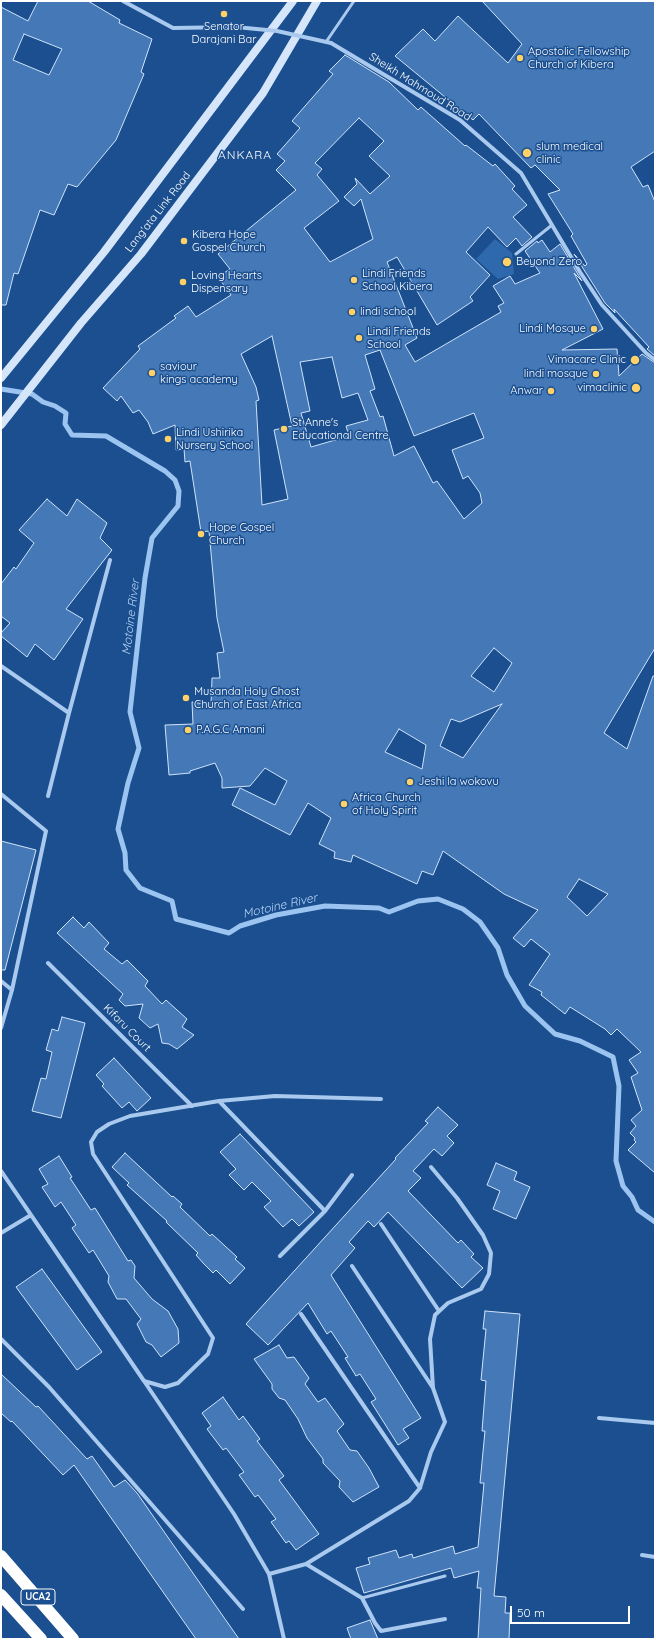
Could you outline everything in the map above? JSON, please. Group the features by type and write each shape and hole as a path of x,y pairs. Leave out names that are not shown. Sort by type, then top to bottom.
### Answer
{"highway":[{"name":"UCA2","path":"1,1556 73,1639"},
{"name":"UCA2","path":"1,1595 41,1639"}],"main road":[{"name":"Lang'ata Link Road","path":"1,378 104,252 293,1"},
{"name":"Lang'ata Link Road","path":"1,425 81,323 141,254 263,93 317,1"}],"street":[{"name":"Sheikh Mahmoud Road","path":"123,1 173,28 236,27 277,31 329,42 460,120 522,173 580,272 602,305 641,348 655,360"},
{"path":"48,796 110,560"},
{"path":"1,666 69,713"},
{"path":"1,794 46,831 12,990 1,1028"},
{"name":"Kifaru Court","path":"48,963 192,1106"},
{"path":"1,981 12,990"},
{"path":"144,1381 165,1387 178,1383 208,1354 213,1338 93,1154 91,1142 97,1132 108,1124 130,1116 219,1101 275,1096 381,1099"},
{"path":"219,1101 325,1211"},
{"path":"431,1167 457,1198 483,1235 491,1253 489,1274 481,1289 448,1303 435,1316 430,1339 433,1388"},
{"path":"1,1171 234,1514 269,1574 284,1639"},
{"path":"280,1256 325,1211 352,1175"},
{"path":"1,1233 31,1215"},
{"path":"381,1224 439,1311"},
{"path":"269,1574 306,1564 409,1501 420,1488 431,1452 445,1422 433,1388 352,1266"},
{"path":"301,1314 420,1488"},
{"path":"1,1339 49,1387 243,1609"},
{"path":"599,1418 655,1423"},
{"path":"642,1555 655,1556"},
{"path":"306,1564 362,1598 375,1623 382,1631 444,1619"}],"lane":[{"path":"329,42 354,1"},
{"path":"516,254 552,225"},
{"path":"362,1598 445,1576"}],"shaded area":[{"path":"495,239 512,253 514,274 498,279 476,259"}],"building":[{"path":"38,1 88,1 120,20 119,23 152,39 141,72 144,74 116,140 77,187 68,184 54,215 40,210 18,274 14,273 6,305 1,305 1,7 28,21","holes":["24,34 62,49 49,75 13,60"]},
{"path":"482,1 655,1 655,151 631,167 643,187 648,185 655,202 655,356 647,349 649,347 614,309 615,313 605,303 574,254 585,266 587,264 571,236 573,234 548,194 560,190 535,165 531,168 479,114 473,120 395,56 423,29 435,41 458,16 508,63 522,44"},
{"path":"345,55 389,82 418,110 421,107 465,146 466,145 493,166 495,164 515,186 512,189 527,205 513,217 532,237 522,246 516,238 507,247 488,227 466,252 490,275 470,297 473,301 437,325 397,257 387,262 417,338 405,345 415,362 501,312 498,306 504,303 493,286 510,276 515,284 540,273 525,251 537,241 538,243 542,240 550,252 560,244 582,281 574,273 603,329 562,350 617,349 619,376 642,354 655,363 655,648 604,733 627,749 653,676 655,676 655,1173 628,1150 636,1142 634,1140 635,1138 630,1133 636,1126 631,1120 642,1110 631,1077 638,1073 629,1060 641,1052 617,1029 611,1035 605,1029 570,1007 565,1014 541,995 542,992 529,985 550,954 531,939 524,947 513,938 538,910 504,894 443,851 433,875 422,871 417,884 353,855 351,862 334,858 335,852 319,844 331,818 308,803 290,835 232,805 240,788 275,805 287,781 265,768 250,786 222,788 222,778 215,763 190,771 190,773 169,775 165,725 193,724 192,702 211,705 212,678 220,678 217,653 224,652 217,618 209,531 201,532 190,461 185,462 184,449 176,450 175,425 153,434 148,422 139,410 133,413 121,396 117,401 103,388 140,349 138,346 176,318 174,316 188,306 196,317 231,295 218,277 230,269 218,254 296,190 276,170 285,161 277,154 300,128 292,121 333,74 329,71","holes":["359,118 384,141 369,156 390,176 370,194 355,178 357,184 344,197 354,206 361,199 373,239 330,262 304,228 339,201 317,175 322,169 315,163","272,336 292,426 274,430 288,499 262,505 256,401 259,400 256,387 241,354","380,350 414,436 474,413 484,438 452,450 463,479 468,476 480,493 482,503 464,519 437,481 433,483 414,446 394,456 383,416 380,417 370,391 375,389 365,355","332,357 342,398 358,393 368,420 346,426 349,436 311,447 301,413 310,411 300,362","494,648 512,663 494,692 471,676","502,704 463,758 440,746 451,719 460,722","399,729 426,745 422,769 385,752","579,879 608,894 587,916 567,897"]},
{"path":"47,499 67,516 77,499 107,523 100,538 112,550 66,609 83,619 54,660 35,644 27,657 1,636 1,633 10,623 1,616 1,584 14,567 16,569 34,543 19,530"},
{"path":"1,841 36,850 5,970 1,970"},
{"path":"73,917 84,928 89,922 109,943 104,949 122,964 127,960 148,981 145,986 162,1004 166,1000 187,1019 182,1027 194,1035 177,1049 169,1044 162,1043 158,1024 150,1028 139,1018 143,1004 125,1006 119,1000 123,994 57,933"},
{"path":"62,1017 85,1023 61,1118 32,1111 41,1078 46,1079 52,1052 46,1050 52,1029 58,1031"},
{"path":"114,1058 151,1098 137,1111 129,1102 122,1108 102,1086 104,1084 96,1075"},
{"path":"438,1107 458,1125 447,1136 454,1143 442,1156 434,1149 413,1171 421,1178 408,1191 458,1243 461,1240 474,1254 471,1257 483,1268 462,1288 388,1212 374,1227 368,1221 349,1242 355,1248 331,1275 421,1418 403,1429 409,1438 398,1445 371,1402 376,1399 360,1374 356,1376 345,1358 348,1357 331,1331 327,1334 308,1303 268,1345 246,1324 428,1123 425,1121"},
{"path":"240,1134 314,1212 299,1226 292,1219 283,1227 264,1207 271,1201 252,1182 244,1190 229,1175 236,1169 220,1152"},
{"path":"125,1153 172,1197 173,1196 182,1204 180,1207 210,1236 212,1234 237,1257 235,1259 245,1268 230,1284 216,1270 213,1273 196,1255 198,1253 166,1222 167,1221 127,1185 129,1183 112,1167"},
{"path":"59,1156 72,1177 70,1178 91,1210 95,1208 128,1261 131,1260 135,1266 134,1278 152,1299 168,1311 178,1329 179,1343 161,1357 152,1345 146,1342 137,1324 141,1319 126,1299 117,1299 108,1282 109,1276 93,1250 89,1253 72,1228 76,1225 61,1202 55,1207 42,1187 48,1184 39,1169"},
{"path":"496,1163 517,1172 514,1180 530,1187 516,1219 493,1209 500,1191 487,1185"},
{"path":"42,1269 102,1352 77,1370 16,1287"},
{"path":"485,1311 520,1314 494,1596 506,1597 505,1613 510,1613 509,1639 478,1639 481,1588 477,1588 479,1571 454,1578 451,1568 364,1593 356,1568 370,1564 368,1558 396,1550 399,1558 412,1554 413,1558 453,1546 455,1554 478,1547 484,1483 480,1483 485,1431 482,1431 486,1381 481,1380 486,1329 483,1329"},
{"path":"279,1345 287,1358 294,1357 309,1378 305,1384 318,1402 325,1398 344,1424 337,1431 350,1450 357,1451 369,1468 379,1487 353,1502 339,1487 340,1481 323,1463 323,1459 307,1438 298,1419 285,1400 279,1398 272,1389 272,1384 254,1359"},
{"path":"1,1374 36,1407 38,1406 87,1459 92,1456 114,1487 125,1480 137,1493 239,1639 196,1639 74,1465 63,1475 12,1421 11,1422 1,1413"},
{"path":"223,1397 239,1420 243,1416 260,1439 257,1441 284,1476 279,1480 319,1534 296,1550 289,1541 286,1543 271,1522 276,1519 258,1495 255,1497 239,1475 244,1472 226,1448 223,1450 207,1429 211,1426 202,1413"},
{"path":"370,1620 378,1639 351,1639 347,1628"}],"waterway":[{"name":"Motoine River","path":"1,389 32,394 43,402 55,406 66,413 65,424 72,435 106,436 165,471 175,480 179,491 178,506 152,538 145,578 130,712 139,748 128,783 118,829 125,853 126,870 140,888 172,901 176,919 229,933 240,926 276,915 325,906 379,908 389,912 418,901 438,899 463,909 480,922 498,948 507,975 525,1006 555,1034 580,1041 613,1057 619,1086 616,1161 623,1186 632,1197 638,1210 655,1222"}],"place":[{"name":"Senator Darajani Bar","path":"224,14"},
{"name":"Apostolic Fellowship Church of Kibera","path":"520,58"},
{"name":"slum medical clinic","path":"527,153"},
{"name":"Kibera Hope Gospel Church","path":"184,241"},
{"name":"Beyond Zero","path":"507,262"},
{"name":"Lindi Friends School Kibera","path":"354,280"},
{"name":"Loving Hearts Dispensary","path":"183,282"},
{"name":"lindi school","path":"352,312"},
{"name":"Lindi Mosque","path":"594,329"},
{"name":"Lindi Friends School","path":"359,338"},
{"name":"Vimacare Clinic","path":"635,360"},
{"name":"saviour kings academy","path":"152,373"},
{"name":"lindi mosque","path":"596,374"},
{"name":"vimaclinic","path":"636,388"},
{"name":"Anwar","path":"551,391"},
{"name":"St Anne's Educational Centre","path":"284,429"},
{"name":"Lindi Ushirika Nursery School","path":"168,439"},
{"name":"Hope Gospel Church","path":"201,534"},
{"name":"Musanda Holy Ghost Church of East Africa","path":"186,698"},
{"name":"P.A.G.C Amani","path":"188,730"},
{"name":"Jeshi la wokovu","path":"410,782"},
{"name":"Africa Church of Holy Spirit","path":"344,804"}],"district":[{"name":"ANKARA","path":"245,155"}]}
